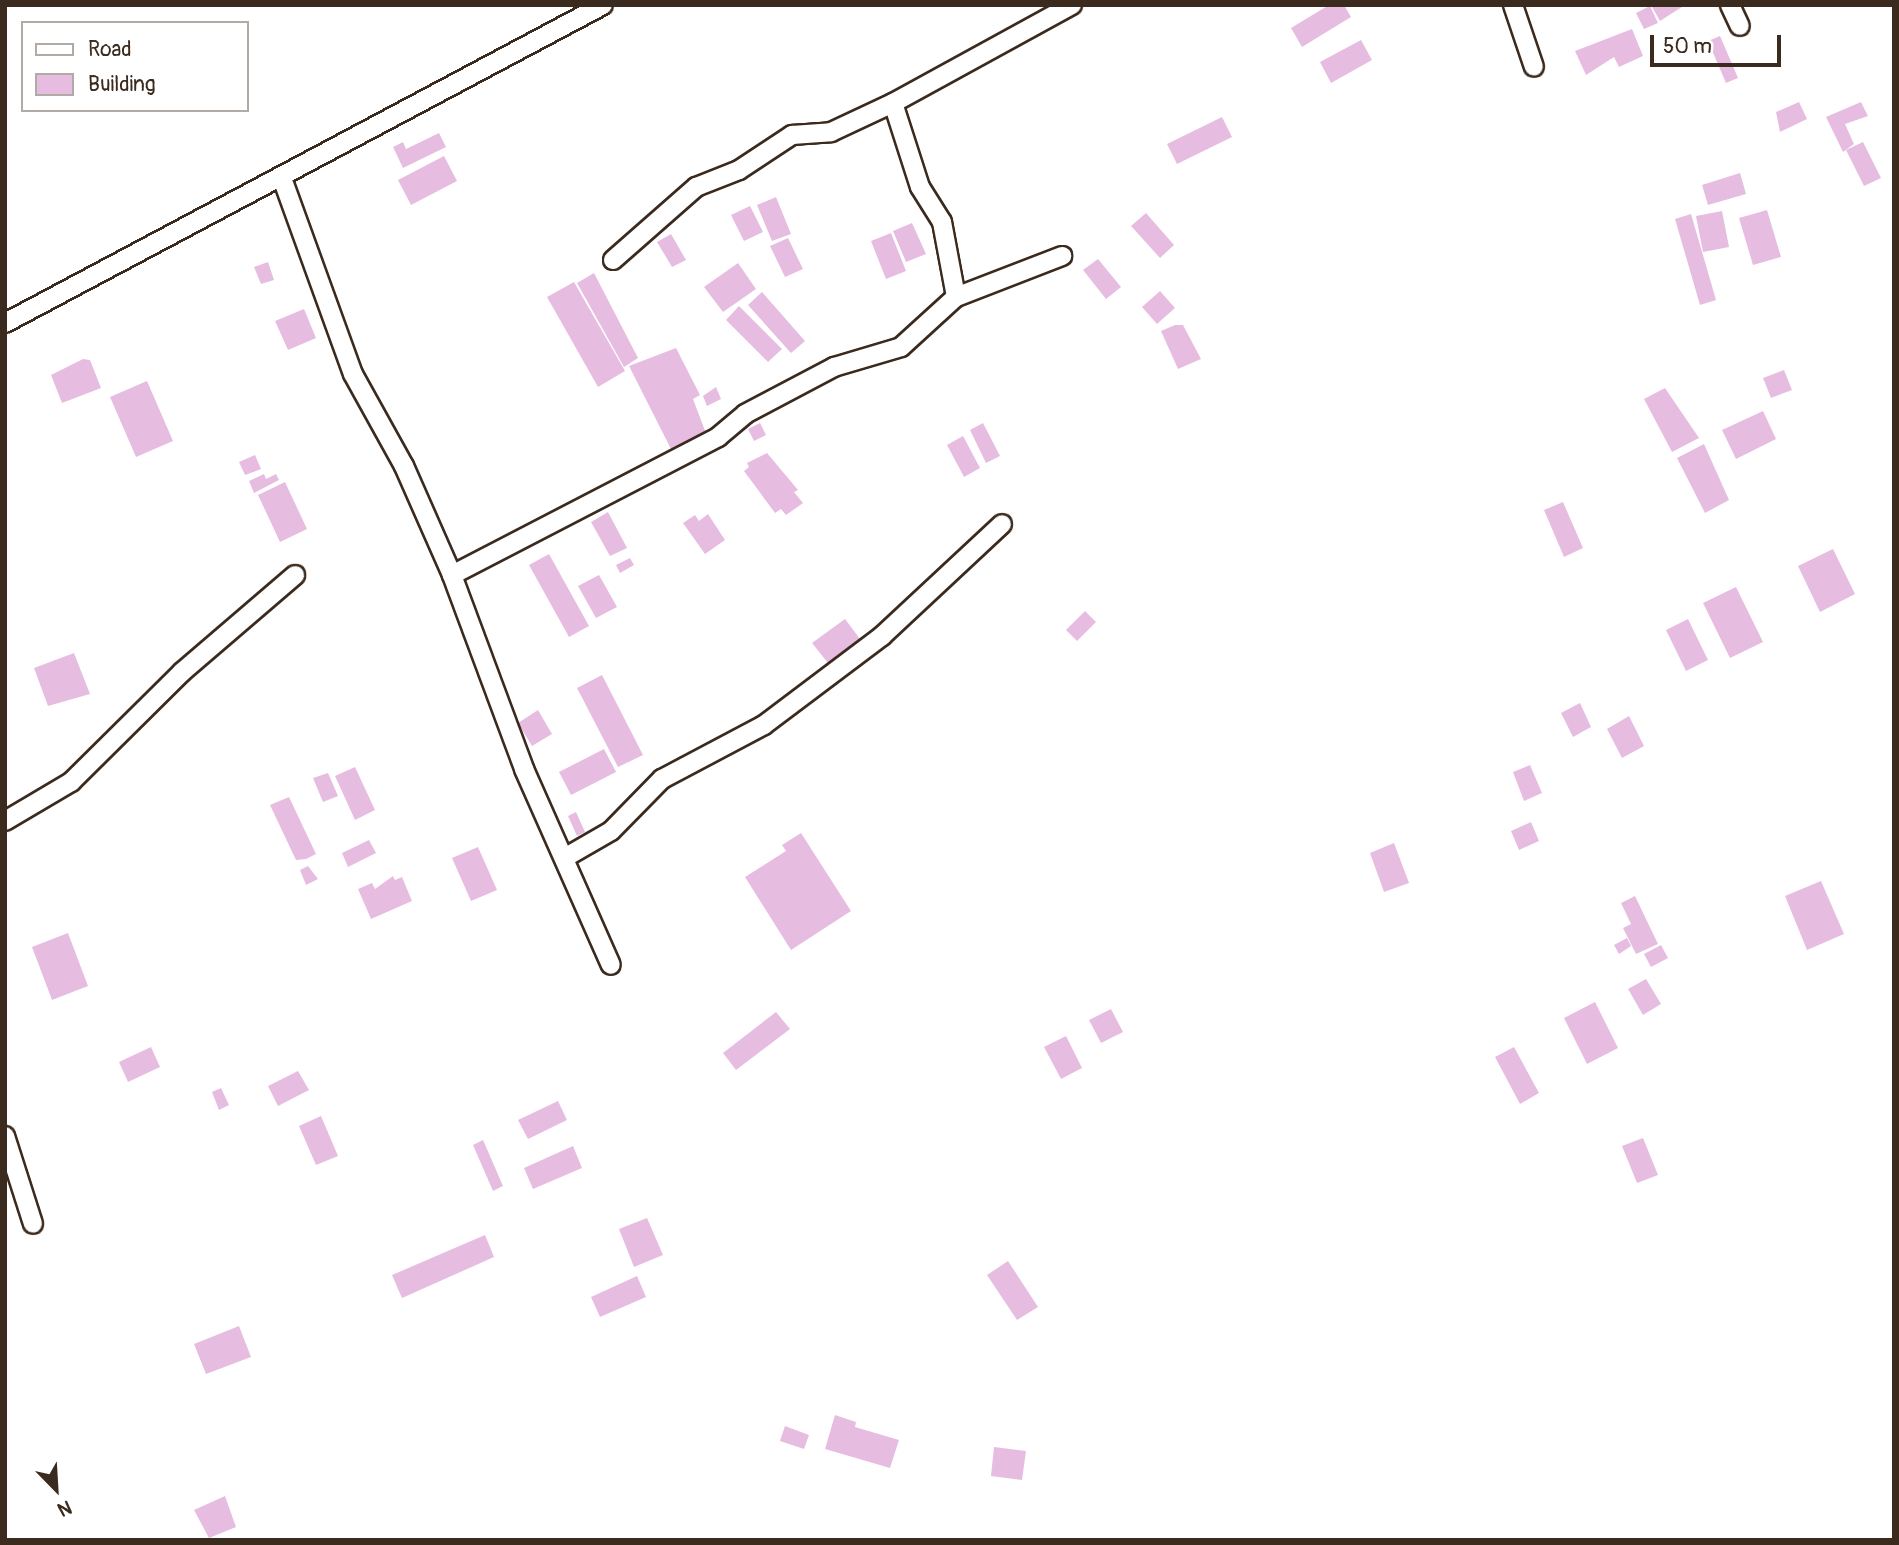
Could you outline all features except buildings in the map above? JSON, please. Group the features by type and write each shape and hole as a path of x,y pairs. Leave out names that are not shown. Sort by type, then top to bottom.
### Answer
{"street":[{"path":"5,323 142,247 282,178 603,5"},
{"path":"613,260 696,187 739,170 792,135 831,132 893,103 1072,5"},
{"path":"1513,5 1534,67"},
{"path":"1730,5 1740,26"},
{"path":"893,103 920,187 942,222 956,296"},
{"path":"282,178 353,374 404,466 452,575 524,769 566,858 611,965"},
{"path":"452,575 718,437 745,414 834,367 901,347 956,296 1062,256"},
{"path":"566,858 611,831 662,779 764,725 871,644 1002,524"},
{"path":"5,821 71,782 182,672 295,575"},
{"path":"5,1136 33,1224"}]}
